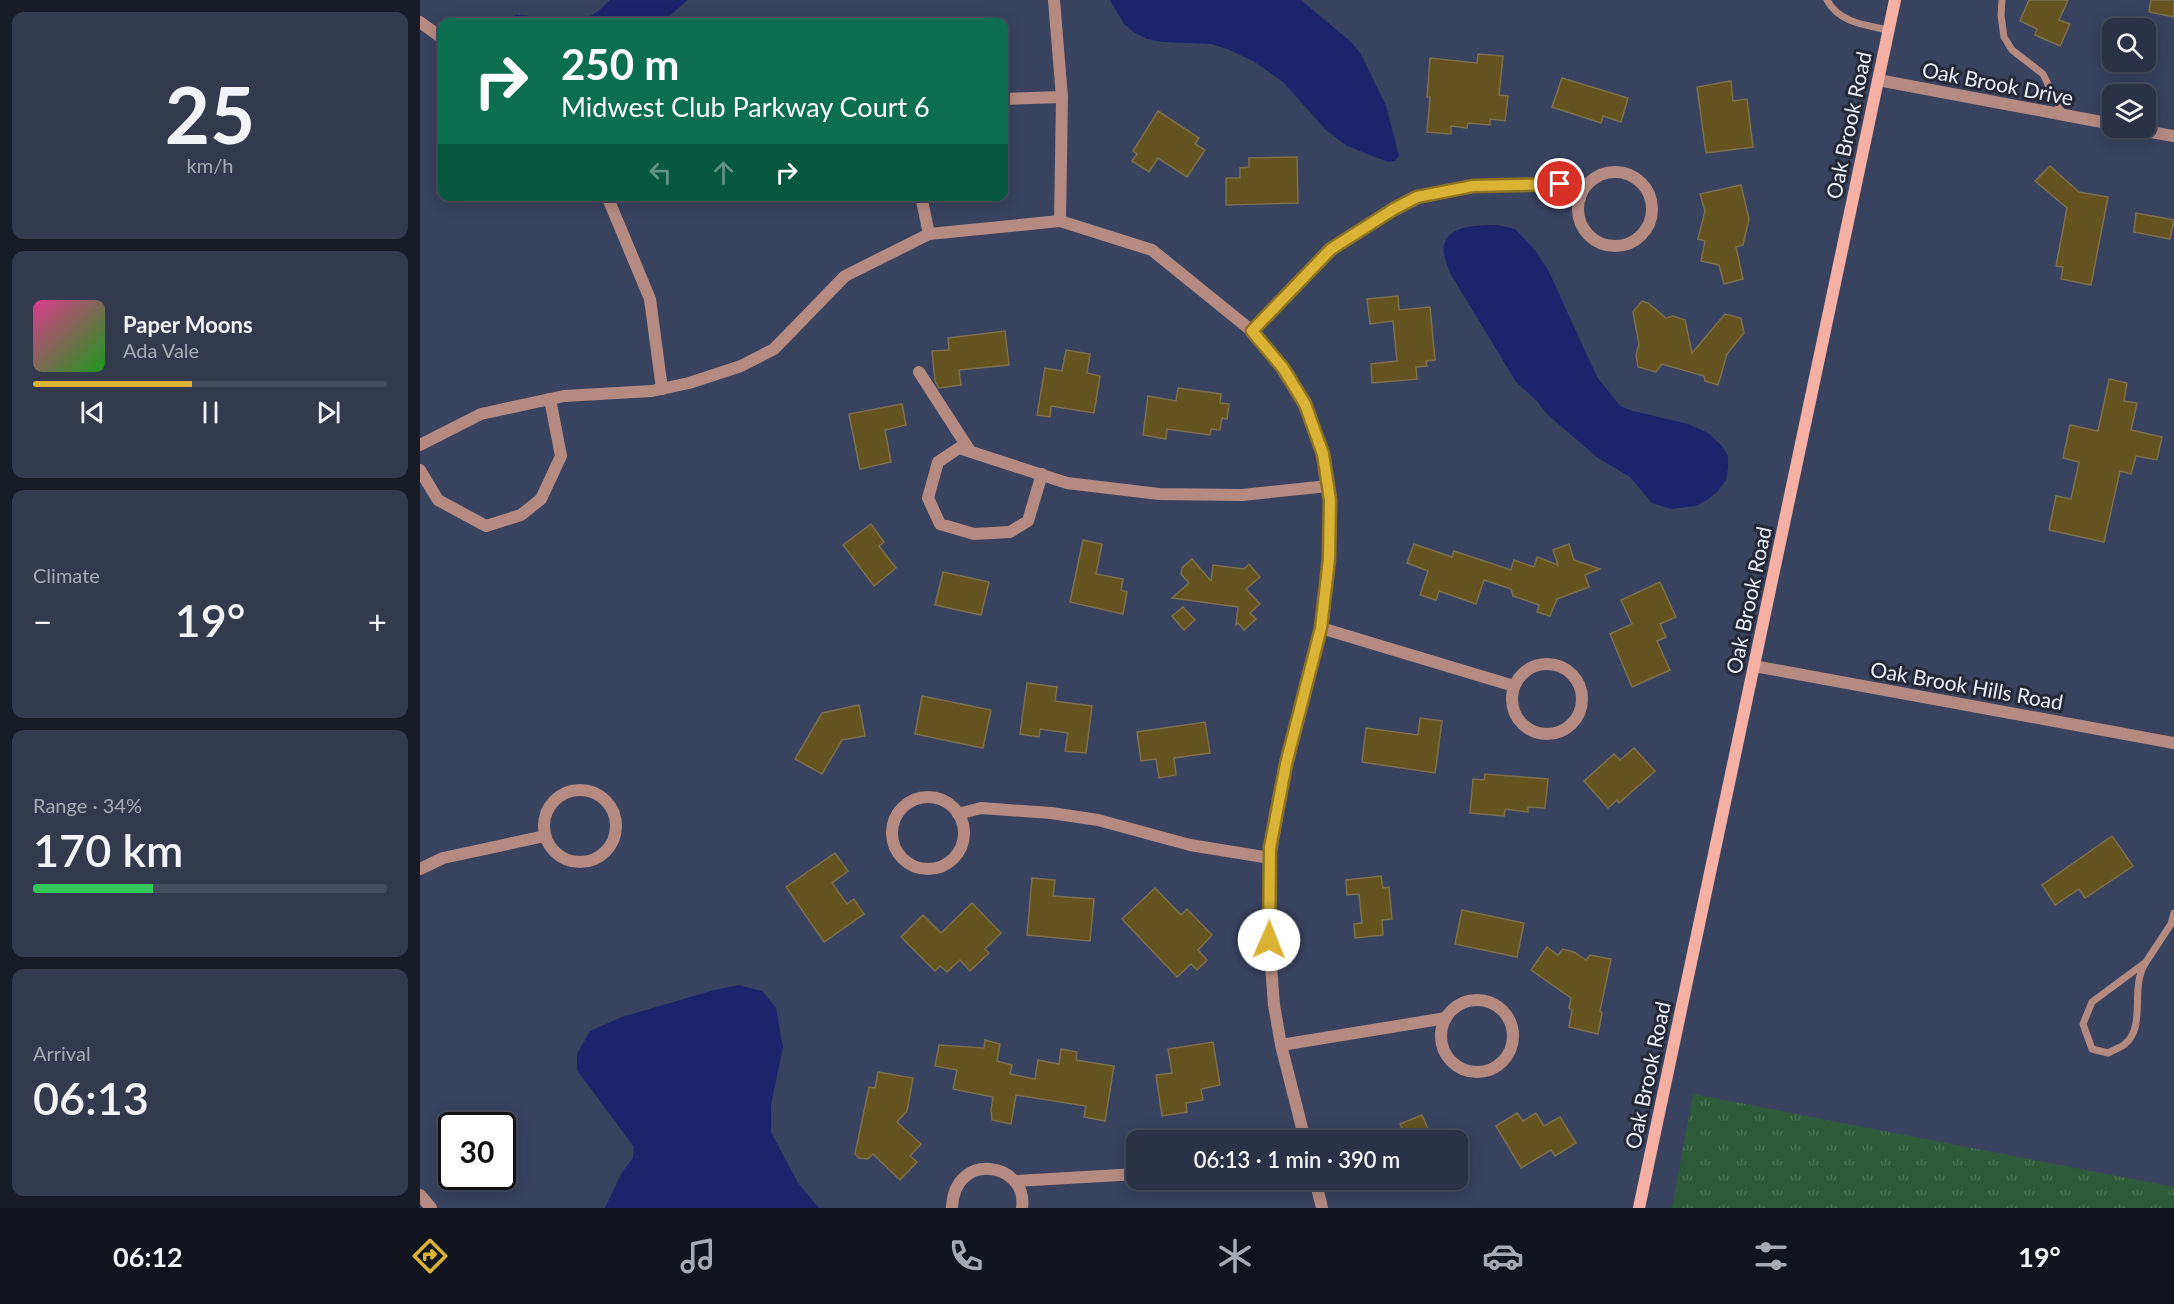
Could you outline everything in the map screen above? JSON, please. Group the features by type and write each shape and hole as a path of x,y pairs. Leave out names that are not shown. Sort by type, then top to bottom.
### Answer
{"main road":[{"name":"Oak Brook Road","path":"1639,1208 1895,0"}],"street":[{"path":"1053,0 1062,97 1060,221"},
{"path":"420,22 438,35"},
{"name":"Oak Brook Drive","path":"1878,80 2102,122"},
{"path":"1008,99 1062,97"},
{"path":"2156,133 2174,136"},
{"path":"1620,172 1632,175 1642,183 1649,194 1653,206 1651,219 1639,238 1619,246 1609,246 1599,242 1584,228 1579,219 1580,198 1586,186 1595,178 1607,173 1620,172"},
{"path":"1252,331 1331,249 1417,197 1473,186 1560,184 1580,198"},
{"path":"609,201 650,299 662,389"},
{"path":"922,201 929,234"},
{"path":"420,445 481,414 564,396 662,389 741,366 774,349 845,276 929,234 1060,221 1152,250 1252,331 1283,368 1305,404 1323,454 1330,500 1329,559 1321,628 1286,764 1270,858 1269,940 1274,1005 1281,1045 1302,1130"},
{"path":"919,372 970,451"},
{"path":"420,470 438,500 486,526 521,515 542,499 561,456 550,399"},
{"path":"1042,474 1028,521 1010,531 974,534 940,524 928,498 938,462 959,448 1042,474 1067,483 1159,494 1242,495 1328,486"},
{"path":"1321,628 1514,686"},
{"path":"1541,664 1559,666 1574,677 1580,687 1582,699 1580,711 1575,721 1566,729 1545,735 1534,732 1524,727 1512,708 1511,697 1514,686 1520,675 1530,668 1541,664"},
{"name":"Oak Brook Hills Road","path":"1754,666 2174,743"},
{"path":"570,791 593,792 603,798 615,817 612,841 605,851 595,858 571,861 560,856 545,836 546,813 560,796 570,791"},
{"path":"928,797 940,799 958,814 963,825 960,848 945,865 922,868 911,865 902,858 892,837 895,820 906,805 916,799 928,797"},
{"path":"958,814 981,808 1051,813 1098,820 1190,844 1270,858"},
{"path":"420,869 443,858 545,836"},
{"path":"1281,1045 1446,1018 1461,1004 1472,1000 1482,1000 1502,1009 1509,1017 1514,1038 1512,1049 1497,1067 1486,1072 1474,1073 1462,1070 1452,1063 1441,1042 1441,1029 1446,1018"},
{"path":"952,1208 957,1184 975,1170 986,1168 1006,1174 1015,1181 1020,1192 1022,1208"},
{"path":"1015,1181 1126,1175"},
{"path":"1318,1190 1322,1208"},
{"path":"420,1195 431,1208"}],"lane":[{"path":"1827,0 1842,17 1859,24 1888,30"},
{"path":"2002,0 2001,15 2004,37 2013,50 2043,75 2063,115"},
{"path":"2146,962 2092,1002 2083,1024 2092,1049 2108,1053 2126,1043 2137,1023 2136,992 2143,967 2171,924 2174,913"}],"green space":[{"path":"1693,1094 2174,1187 2174,1208 1672,1208"}],"shaded area":[{"path":"610,0 688,0 667,18 586,18"},
{"path":"1110,0 1301,0 1351,42 1361,54 1386,106 1399,156 1395,161 1388,162 1347,146 1326,130 1283,82 1253,61 1211,44 1163,42 1147,39 1135,33 1124,24"},
{"path":"516,15 542,18 514,18"},
{"path":"1480,225 1497,225 1515,229 1535,250 1549,272 1597,377 1620,406 1688,424 1708,433 1722,446 1728,456 1726,480 1707,500 1696,506 1671,509 1652,503 1630,477 1598,458 1548,415 1536,400 1516,382 1450,273 1444,254 1444,244 1454,232"},
{"path":"738,985 762,991 776,1008 783,1047 771,1105 771,1132 798,1183 819,1208 605,1208 622,1172 633,1158 634,1147 577,1070 577,1054 590,1031 622,1017"}],"building":[{"path":"2029,0 2068,0 2059,20 2070,24 2060,46 2035,35 2037,29 2020,21"},
{"path":"2151,0 2174,0 2174,17 2149,12"},
{"path":"1478,54 1503,56 1499,95 1508,96 1505,121 1490,119 1490,125 1468,123 1467,128 1451,126 1451,134 1427,132 1430,58 1477,63"},
{"path":"1562,78 1628,98 1621,122 1603,116 1601,123 1552,107"},
{"path":"1731,81 1733,101 1747,99 1753,147 1706,153 1697,87"},
{"path":"1158,111 1199,138 1195,144 1205,150 1187,177 1158,158 1149,172 1132,161 1137,154 1133,151"},
{"path":"1297,157 1298,203 1226,205 1226,178 1240,178 1240,168 1249,167 1249,158"},
{"path":"2050,166 2079,192 2108,197 2091,285 2061,279 2063,267 2056,266 2067,208 2035,181"},
{"path":"1741,185 1749,219 1743,245 1736,247 1743,279 1724,284 1719,265 1701,261 1705,241 1698,239 1705,211 1700,194"},
{"path":"2136,213 2174,220 2170,239 2134,232"},
{"path":"1398,296 1399,310 1430,307 1435,360 1426,361 1427,366 1416,367 1417,379 1372,383 1371,364 1397,361 1393,321 1370,324 1367,299"},
{"path":"1642,301 1648,303 1666,318 1673,316 1685,320 1692,353 1725,314 1741,318 1744,333 1727,354 1718,385 1705,381 1704,376 1662,364 1656,372 1638,367 1636,355 1639,344 1633,312"},
{"path":"1005,331 1009,365 959,370 961,385 939,388 935,381 932,351 949,350 948,338"},
{"path":"1066,350 1090,354 1087,373 1100,376 1094,413 1051,406 1050,417 1037,415 1045,368 1062,371"},
{"path":"2109,379 2127,383 2124,401 2137,403 2131,430 2162,437 2157,460 2136,456 2131,474 2120,471 2104,542 2049,530 2056,496 2071,499 2079,462 2063,458 2070,425 2098,431"},
{"path":"1178,388 1221,394 1220,403 1229,404 1227,419 1222,418 1220,430 1211,429 1210,435 1167,429 1166,439 1143,435 1148,396 1176,401"},
{"path":"902,404 906,425 885,430 891,462 860,469 849,414"},
{"path":"871,524 884,542 879,546 896,568 874,586 843,545"},
{"path":"1083,540 1102,544 1096,574 1123,579 1121,590 1127,592 1123,614 1070,602"},
{"path":"1414,544 1452,557 1454,551 1511,570 1514,560 1534,567 1537,557 1558,565 1553,550 1569,544 1574,560 1600,569 1585,575 1589,587 1557,599 1550,616 1537,612 1539,605 1513,596 1511,589 1484,580 1476,604 1439,591 1436,600 1420,595 1428,571 1407,563"},
{"path":"1192,559 1211,581 1213,565 1244,569 1249,564 1260,577 1246,589 1260,604 1250,613 1256,619 1244,630 1238,623 1236,625 1238,607 1172,598 1189,583 1181,574 1182,568"},
{"path":"943,572 989,582 981,615 935,605"},
{"path":"1660,582 1676,617 1660,624 1666,637 1657,641 1670,670 1632,687 1610,634 1632,624 1621,600"},
{"path":"1183,607 1195,620 1184,630 1172,616"},
{"path":"1027,683 1057,687 1055,701 1092,706 1086,753 1065,751 1068,733 1040,729 1039,737 1020,734"},
{"path":"922,696 991,710 983,748 915,734"},
{"path":"859,705 865,736 842,740 822,774 795,759 822,713"},
{"path":"1420,718 1442,721 1435,773 1362,762 1366,728 1418,735"},
{"path":"1205,722 1210,753 1174,758 1176,775 1159,778 1156,759 1141,761 1137,732"},
{"path":"1634,748 1655,771 1619,803 1617,800 1608,808 1584,781 1614,754 1620,760"},
{"path":"1485,774 1548,779 1545,808 1528,807 1528,812 1505,809 1504,816 1470,813 1473,779 1484,780"},
{"path":"2112,836 2133,866 2085,898 2079,889 2055,905 2042,885"},
{"path":"835,853 848,871 832,883 847,904 854,899 864,914 824,942 786,887"},
{"path":"1381,876 1383,888 1389,887 1392,919 1382,920 1383,935 1355,938 1354,924 1362,923 1359,894 1347,895 1346,880"},
{"path":"1032,878 1055,880 1053,896 1094,899 1090,941 1027,935"},
{"path":"1155,888 1181,915 1187,909 1212,935 1198,950 1207,960 1197,970 1191,964 1177,977 1122,919"},
{"path":"972,903 1001,933 985,949 989,953 970,971 960,960 947,972 940,966 935,971 901,937 923,915 941,933"},
{"path":"1462,910 1524,923 1517,957 1455,944"},
{"path":"1547,947 1558,955 1563,949 1574,952 1586,960 1590,955 1611,959 1600,1011 1602,1013 1598,1034 1569,1027 1572,1010 1569,1008 1571,998 1531,970"},
{"path":"985,1040 1000,1044 997,1061 1012,1065 1010,1074 1035,1079 1038,1060 1059,1064 1061,1049 1077,1052 1076,1060 1114,1066 1105,1121 1084,1117 1086,1106 1016,1095 1011,1124 992,1120 993,1097 953,1089 957,1070 935,1066 939,1045 984,1048"},
{"path":"1213,1042 1220,1085 1201,1089 1203,1100 1186,1103 1187,1112 1162,1116 1156,1075 1172,1073 1168,1049"},
{"path":"878,1072 913,1078 907,1111 897,1122 921,1144 910,1156 917,1162 900,1180 873,1154 868,1159 859,1158 855,1154 869,1087 875,1088"},
{"path":"1517,1113 1523,1121 1536,1113 1544,1126 1560,1117 1576,1143 1555,1156 1551,1150 1521,1168 1496,1126"},
{"path":"1422,1115 1429,1130 1403,1130 1400,1124"}],"route":[{"path":"1269,940 1270,848 1286,764 1321,628 1329,559 1330,500 1323,454 1305,404 1283,368 1252,331 1331,249 1417,197 1473,186 1560,184"}]}
